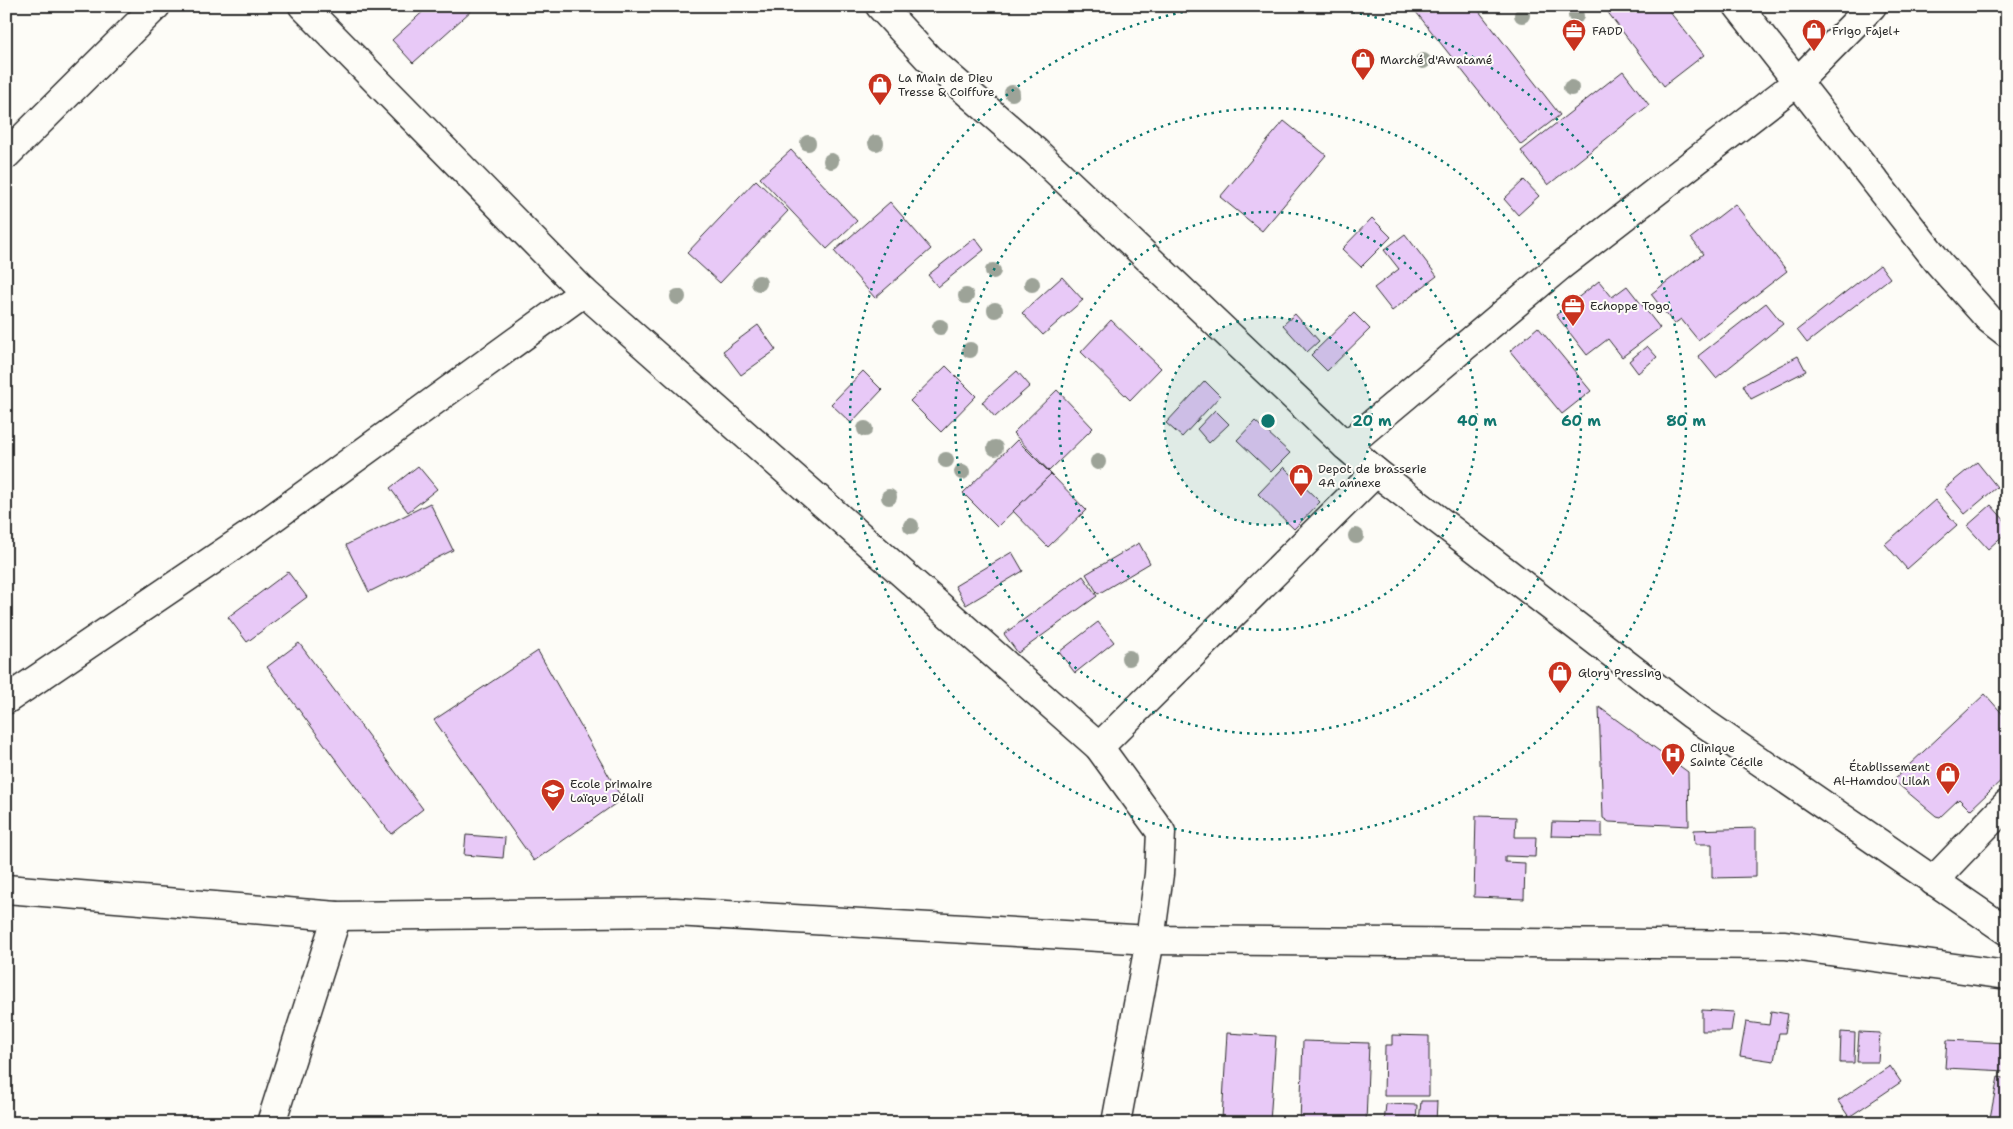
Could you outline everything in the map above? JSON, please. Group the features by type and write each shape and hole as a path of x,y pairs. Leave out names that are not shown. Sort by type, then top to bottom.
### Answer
{"street":[{"path":"6,156 156,6"},
{"path":"303,6 584,292 1099,747 1161,832 1159,874 1150,940 1116,1123"},
{"path":"880,6 928,58 1035,150 1346,446 1376,472 1691,714 2007,931"},
{"path":"1738,6 1796,83 1939,263 1989,319 2007,333"},
{"path":"1346,446 1559,267 1796,83 1872,6"},
{"path":"6,700 248,536 584,292"},
{"path":"1099,747 1376,472"},
{"path":"1933,881 2007,804"},
{"path":"6,889 337,916 675,912 1150,940 1784,945 2007,975"},
{"path":"271,1123 337,916"}],"building":[{"path":"429,6 468,6 472,10 413,63 392,40"},
{"path":"1424,6 1475,6 1560,115 1521,145 1416,12"},
{"path":"1603,6 1665,6 1704,55 1664,86"},
{"path":"1623,71 1649,105 1548,185 1521,151"},
{"path":"1284,121 1326,155 1262,231 1220,197"},
{"path":"791,150 857,221 827,249 760,178"},
{"path":"756,180 788,211 720,283 687,253"},
{"path":"1524,180 1539,196 1518,215 1504,199"},
{"path":"890,202 931,249 875,298 834,251"},
{"path":"1735,204 1787,271 1698,340 1681,319 1674,324 1651,294 1703,254 1691,238"},
{"path":"1372,218 1391,237 1361,267 1342,249"},
{"path":"1405,234 1437,276 1392,311 1374,288 1399,269 1384,250"},
{"path":"975,238 984,250 938,287 928,275"},
{"path":"1880,265 1890,278 1807,343 1797,330"},
{"path":"1062,277 1083,300 1043,335 1022,313"},
{"path":"1599,281 1612,297 1627,286 1660,328 1622,357 1608,339 1587,355 1556,315"},
{"path":"1766,303 1783,324 1716,378 1698,356"},
{"path":"1354,313 1370,329 1327,371 1311,355"},
{"path":"1295,314 1319,341 1307,352 1283,325"},
{"path":"1111,320 1161,368 1130,400 1081,352"},
{"path":"758,325 776,350 741,375 723,351"},
{"path":"1538,327 1591,391 1562,414 1510,351"},
{"path":"1647,346 1657,357 1638,373 1629,361"},
{"path":"1798,356 1806,371 1751,399 1743,385"},
{"path":"946,366 976,396 941,432 910,401"},
{"path":"863,371 882,390 851,423 831,404"},
{"path":"1017,371 1030,386 995,417 982,402"},
{"path":"1205,381 1220,396 1182,437 1166,423"},
{"path":"1057,390 1093,428 1049,471 1013,433"},
{"path":"1215,410 1229,424 1209,443 1197,429"},
{"path":"1255,421 1290,453 1271,472 1237,440"},
{"path":"1017,440 1051,474 997,527 963,493"},
{"path":"1977,462 1997,487 1965,514 1944,489"},
{"path":"418,466 437,489 408,512 390,488"},
{"path":"1284,467 1320,502 1294,529 1258,494"},
{"path":"1051,474 1086,510 1048,547 1013,511"},
{"path":"1935,500 1957,525 1907,569 1885,544"},
{"path":"430,503 453,550 369,592 346,545"},
{"path":"1991,505 2007,523 2007,532 1988,549 1967,526"},
{"path":"1139,543 1150,563 1098,594 1086,574"},
{"path":"1012,552 1023,571 966,605 955,586"},
{"path":"288,572 307,597 247,642 228,617"},
{"path":"1083,576 1097,596 1018,653 1004,634"},
{"path":"1098,622 1114,642 1075,673 1059,652"},
{"path":"299,643 423,809 391,834 267,667"},
{"path":"538,651 622,799 534,861 434,720"},
{"path":"1985,694 2007,719 2007,775 1970,810 1959,799 1940,817 1936,816 1893,780"},
{"path":"1599,707 1688,772 1689,826 1609,822 1603,818"},
{"path":"1476,816 1516,817 1515,837 1536,837 1535,857 1505,856 1505,862 1525,863 1524,899 1474,897"},
{"path":"1552,822 1602,823 1602,837 1551,836"},
{"path":"1756,828 1756,877 1712,878 1712,844 1695,844 1694,830"},
{"path":"466,835 505,838 503,858 464,855"},
{"path":"1702,1010 1734,1012 1731,1031 1702,1031"},
{"path":"1771,1011 1788,1014 1785,1033 1779,1033 1774,1061 1740,1056 1746,1022 1769,1025"},
{"path":"1841,1032 1855,1033 1854,1063 1840,1063"},
{"path":"1859,1032 1880,1033 1878,1062 1857,1062"},
{"path":"1227,1033 1276,1036 1270,1122 1222,1119"},
{"path":"1392,1035 1429,1036 1429,1096 1384,1096 1385,1045 1392,1045"},
{"path":"1947,1040 2007,1043 2007,1071 1945,1068"},
{"path":"1303,1041 1369,1043 1366,1123 1300,1123"},
{"path":"1890,1066 1901,1082 1849,1117 1838,1101"},
{"path":"1998,1077 2007,1079 2007,1123 1989,1123"},
{"path":"1421,1101 1437,1101 1436,1123 1419,1122"},
{"path":"1386,1104 1417,1105 1416,1123 1384,1123"},
{"path":"1873,1120 1904,1122 1904,1123 1872,1123"}],"place":[{"name":"FADD","path":"1574,52"},
{"name":"Frigo Fajel+","path":"1814,52"},
{"name":"Marché d'Awatamé","path":"1363,81"},
{"name":"La Main de Dieu Tresse & Coiffure","path":"880,106"},
{"name":"Echoppe Togo","path":"1573,327"},
{"name":"Depot de brasserie 4A annexe","path":"1301,497"},
{"name":"Glory Pressing","path":"1560,694"},
{"name":"Clinique Sainte Cécile","path":"1673,776"},
{"name":"Établissement Al-Hamdou Lilah","path":"1948,795"},
{"name":"Ecole primaire Laïque Délali","path":"553,812"}]}
